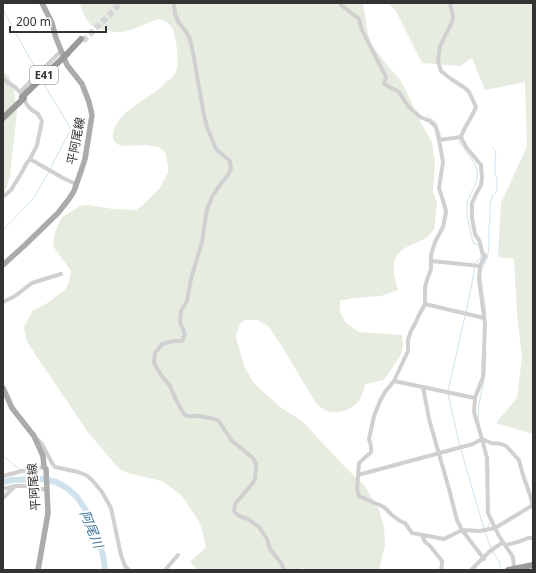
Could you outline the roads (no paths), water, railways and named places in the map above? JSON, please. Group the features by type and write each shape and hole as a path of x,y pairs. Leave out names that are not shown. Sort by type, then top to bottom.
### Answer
{"highway":[{"name":"E41","path":"3,115 65,53 82,40"},
{"name":"E41","path":"3,118 22,96"},
{"path":"511,569 533,565"}],"main road":[{"name":"平阿尾線","path":"3,264 58,213 74,191 85,159 92,115 92,109 82,84 67,65 65,53 56,38 52,23 42,3"},
{"name":"平阿尾線","path":"3,388 12,408 34,436 43,456 48,513 38,570"}],"street":[{"path":"174,3 175,14 190,39 207,126 214,146 230,161 231,169 213,195 207,209 202,242 191,279 187,301 181,311 180,322 185,334 182,341 174,340 162,344 155,353 154,363 170,386 184,414 187,416 200,416 218,420 232,441 253,458 256,464 254,479 252,484 235,504 234,511 239,516 248,519 259,527 265,535 270,549 281,563 284,570"},
{"path":"341,3 341,5 359,19 362,30 386,77 384,84 399,92 408,106 420,117 430,121 436,127 443,162 439,188 446,212 443,227 435,242 431,255 432,261 427,280 425,304 411,331 408,340 408,351 394,381 380,401 374,416 369,439 371,446 370,452 359,463 357,489 359,496 384,508 405,523 412,532 422,535 444,538 462,530 480,531 495,528 533,506 530,492 519,460 506,446 491,443 482,439"},
{"path":"450,3 453,17 452,22 440,46 438,61 441,71 469,92 476,107 473,115 462,132 461,138 466,147 481,165 482,170 481,185 472,204 472,218 475,234 480,242 482,252 485,256 480,266 479,279 484,318 483,377 475,398 474,412 487,458 488,513 495,528 513,557 511,569"},
{"path":"3,78 15,87 27,105 38,114 42,121 37,145 30,159 11,190 3,197"},
{"path":"439,140 461,138"},
{"path":"30,159 62,178 76,184"},
{"path":"432,261 480,266"},
{"path":"3,302 15,296 32,283 61,274"},
{"path":"425,304 484,318"},
{"path":"394,381 475,398"},
{"path":"422,387 429,419 457,520 462,530 484,558"},
{"path":"34,436 42,444 55,467 86,475 102,492 111,508 121,555 125,566 129,570"},
{"path":"358,475 473,444 482,439"},
{"path":"3,476 22,471 45,468"},
{"path":"3,498 15,486"},
{"path":"3,488 26,486 47,489"},
{"path":"422,535 425,542 442,561 441,570"},
{"path":"471,570 497,546 504,543 533,538"},
{"path":"164,570 178,555"}],"waterway":[{"path":"3,10 38,73"},
{"path":"42,81 71,129 50,169"},
{"path":"427,115 436,123 437,126"},
{"path":"439,131 441,138"},
{"path":"458,138 462,147 474,162 477,170 477,179 469,197 467,211 473,243 479,245"},
{"path":"482,269 487,259 489,247 490,206 492,196 496,192 497,187 495,173 496,152 493,148"},
{"path":"3,230 33,199 49,172"},
{"path":"475,263 481,258 481,254"},
{"path":"466,313 475,267"},
{"path":"481,278 486,314"},
{"path":"448,391 465,316"},
{"path":"485,374 486,351"},
{"path":"479,423 479,406 484,379"},
{"path":"448,394 460,447"},
{"path":"461,450 484,529"},
{"path":"3,456 20,470"},
{"path":"489,469 489,482"},
{"name":"阿尾川","path":"24,473 31,479"},
{"name":"阿尾川","path":"3,482 12,480 43,479 56,482 67,488 77,497 89,515 103,555 105,570"},
{"path":"488,527 490,521"},
{"path":"485,532 491,548"},
{"path":"492,551 499,561 501,570"}],"tunnel":[{"path":"83,41 121,3"}]}
